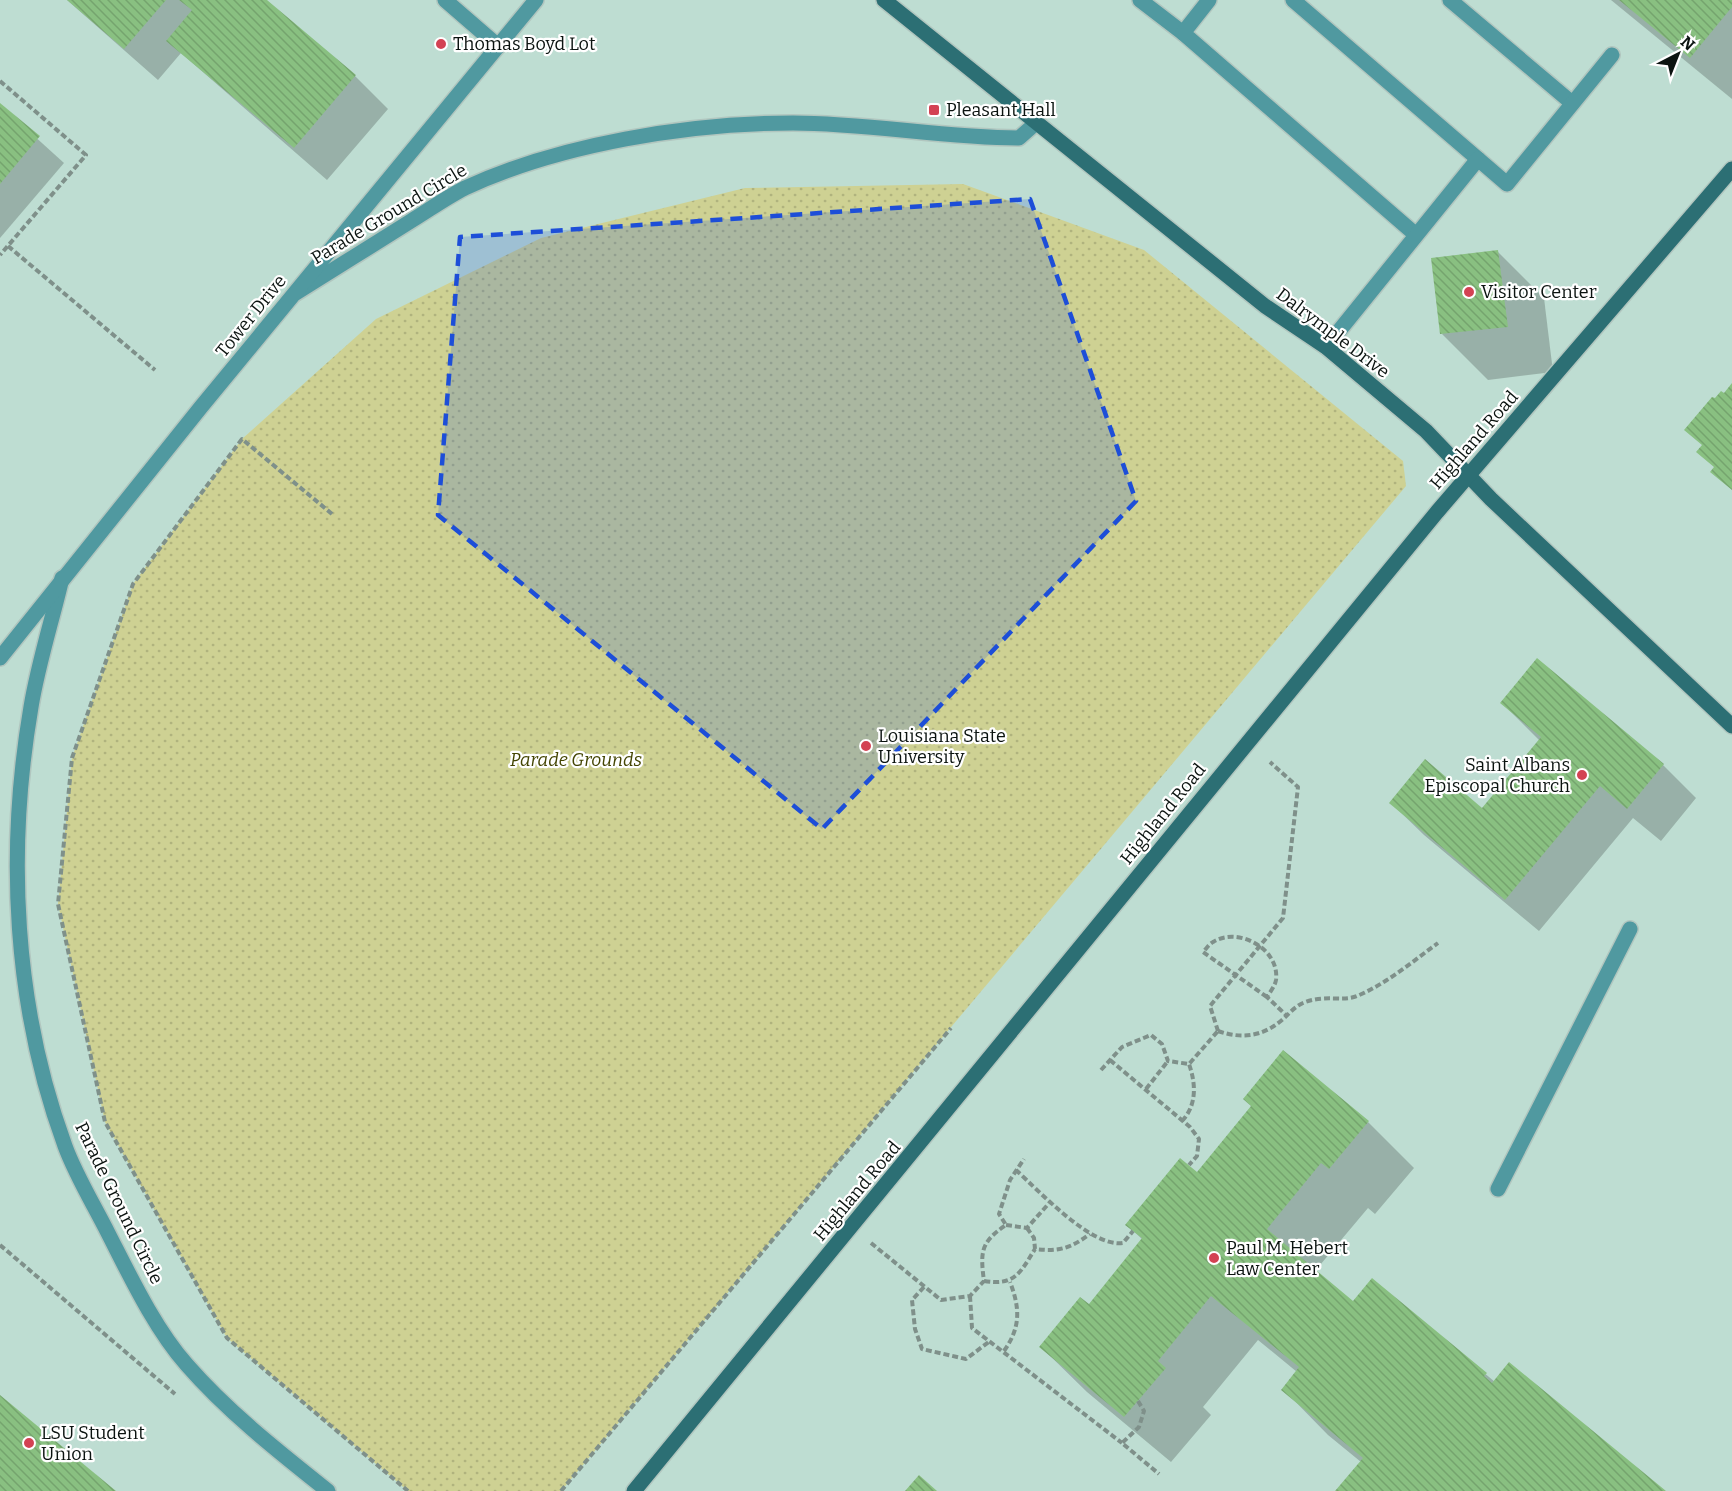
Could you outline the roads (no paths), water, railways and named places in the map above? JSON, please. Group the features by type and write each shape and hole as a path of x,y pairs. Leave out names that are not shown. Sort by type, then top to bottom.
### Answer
{"street":[{"path":"445,0 498,46"},
{"name":"Tower Drive","path":"0,658 62,578 536,0"},
{"name":"Dalrymple Drive","path":"884,0 1265,306 1326,347 1426,431 1491,499 1730,721"},
{"path":"1140,0 1183,33 1415,234"},
{"path":"1183,33 1209,0"},
{"path":"1293,0 1507,184 1612,55"},
{"path":"1450,0 1572,103"},
{"name":"Parade Ground Circle","path":"293,295 464,189 541,160 602,145 667,132 739,124 795,123 971,138 1019,138 1036,123"},
{"path":"1326,347 1415,234 1478,159"},
{"name":"Highland Road","path":"634,1491 998,1050 1188,814 1470,475 1732,169"},
{"name":"Parade Ground Circle","path":"62,578 31,706 17,847 18,916 24,979 34,1041 48,1093 66,1148 94,1206 131,1278 184,1363 218,1398 327,1491"},
{"path":"1498,1189 1630,929"}],"place":[{"name":"Thomas Boyd Lot","path":"441,44"},
{"name":"Pleasant Hall","path":"934,110"},
{"name":"Visitor Center","path":"1469,292"},
{"name":"Louisiana State University","path":"866,746"},
{"name":"Saint Albans Episcopal Church","path":"1582,775"},
{"name":"Paul M. Hebert Law Center","path":"1214,1258"},
{"name":"LSU Student Union","path":"29,1443"}],"park label":[{"name":"Parade Grounds","path":"576,760"}]}
